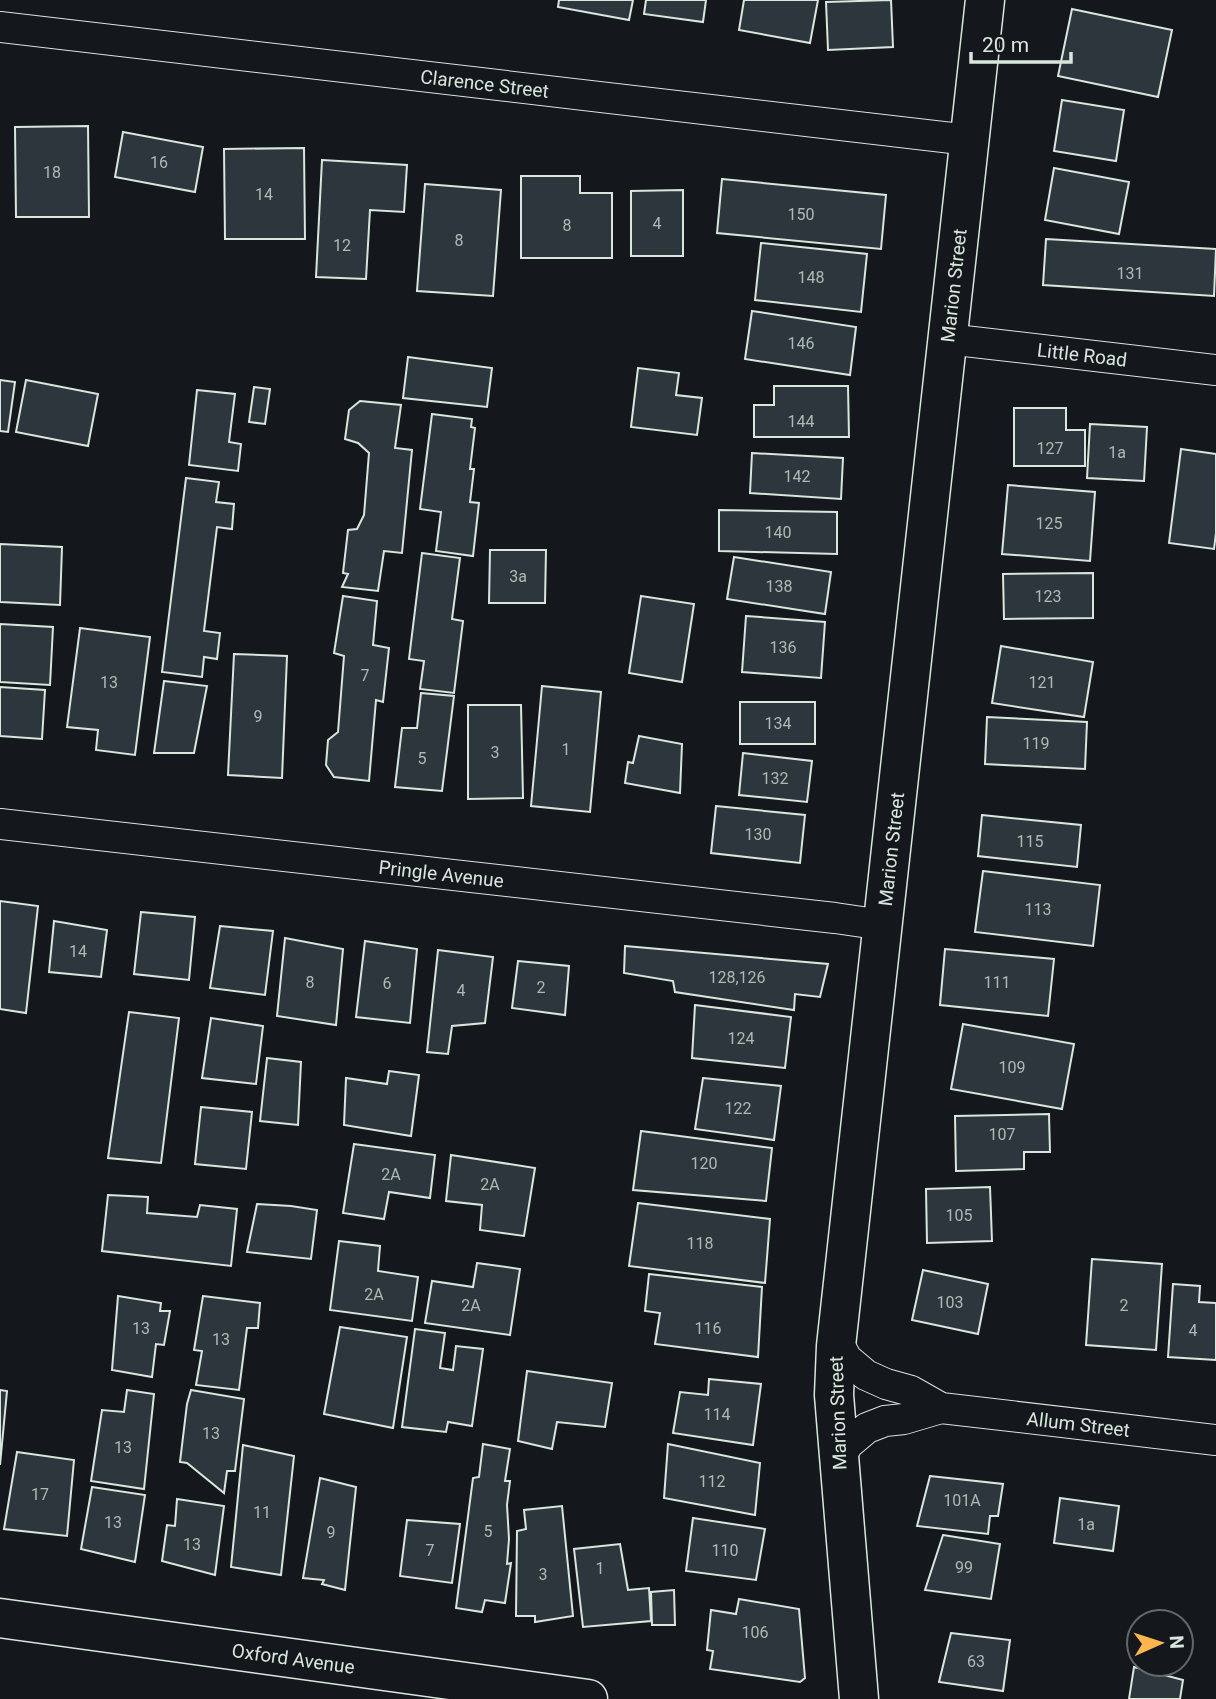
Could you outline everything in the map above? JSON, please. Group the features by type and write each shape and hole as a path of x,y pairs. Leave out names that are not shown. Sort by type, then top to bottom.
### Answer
{"main road":[{"name":"Marion Street","path":"859,1699 834,1395 836,1340 985,0"},
{"name":"Oxford Avenue","path":"0,1618 587,1699"}],"street":[{"name":"Clarence Street","path":"0,27 969,140"},
{"name":"Little Road","path":"947,339 1216,370"},
{"name":"Pringle Avenue","path":"0,824 883,925"},
{"name":"Allum Street","path":"836,1340 847,1359 866,1375 911,1391 941,1408 1216,1440"},
{"name":"Allum Street","path":"839,1459 848,1444 867,1428 941,1408"}],"building":[{"path":"559,0 633,0 629,20 558,7"},
{"path":"646,0 706,0 703,22 644,14"},
{"path":"744,0 818,0 810,43 739,30"},
{"path":"891,0 893,47 828,50 826,2"},
{"path":"1072,9 1172,30 1158,97 1058,76"},
{"path":"1062,100 1124,110 1116,161 1054,151"},
{"path":"88,126 89,217 16,217 15,127"},
{"path":"123,132 203,147 195,192 115,177"},
{"path":"304,148 305,239 225,239 224,149"},
{"path":"322,160 407,165 404,212 370,210 366,279 316,277"},
{"path":"1054,168 1129,182 1119,234 1045,220"},
{"path":"521,176 580,176 580,193 612,193 612,258 521,258"},
{"path":"722,179 886,195 881,249 717,233"},
{"path":"425,184 501,190 493,296 417,291"},
{"path":"683,190 683,256 631,256 631,191"},
{"path":"1046,239 1216,249 1214,296 1043,285"},
{"path":"761,243 867,254 861,312 755,300"},
{"path":"752,311 856,327 850,375 745,359"},
{"path":"408,357 492,368 487,407 403,398"},
{"path":"638,368 679,373 676,395 702,398 697,435 631,427"},
{"path":"0,380 15,382 8,432 0,431"},
{"path":"26,380 98,394 88,446 16,432"},
{"path":"774,386 848,386 849,437 754,437 754,405 774,405"},
{"path":"254,387 270,389 265,424 249,422"},
{"path":"197,390 235,394 229,442 241,444 238,471 189,465"},
{"path":"360,401 401,405 395,448 412,450 402,553 384,551 378,591 342,587 348,574 343,573 348,530 357,529 364,515 369,453 358,443 345,439 349,410"},
{"path":"1014,408 1066,408 1066,430 1085,430 1085,466 1014,466"},
{"path":"432,414 472,419 471,427 475,428 470,469 474,469 470,502 479,503 473,556 436,551 441,512 420,509"},
{"path":"1090,424 1147,427 1144,481 1087,478"},
{"path":"1181,449 1216,454 1214,549 1169,543"},
{"path":"752,453 843,458 841,499 750,493"},
{"path":"186,478 219,482 216,502 234,504 232,529 217,527 204,631 220,633 217,659 204,657 202,677 162,672"},
{"path":"1008,485 1095,492 1090,561 1002,554"},
{"path":"719,510 837,512 837,554 719,551"},
{"path":"0,544 62,547 60,605 0,602"},
{"path":"490,550 546,550 545,603 489,603"},
{"path":"422,553 460,558 452,619 463,621 454,693 420,689 424,661 409,659"},
{"path":"734,557 831,572 825,614 727,599"},
{"path":"1093,573 1093,618 1004,619 1003,574"},
{"path":"343,596 377,601 373,645 389,648 383,702 376,700 369,781 334,777 326,765 328,740 338,732 344,656 334,653"},
{"path":"641,596 694,604 682,682 629,673"},
{"path":"746,616 825,622 821,678 742,672"},
{"path":"0,624 53,627 50,685 0,682"},
{"path":"80,628 150,637 135,755 96,750 98,730 67,727"},
{"path":"1001,646 1093,662 1084,717 992,703"},
{"path":"234,654 287,656 282,778 228,775"},
{"path":"164,681 207,686 194,753 154,753"},
{"path":"542,686 601,692 590,812 531,806"},
{"path":"0,687 45,690 42,739 0,736"},
{"path":"421,693 454,696 442,791 395,787 402,728 417,728"},
{"path":"740,702 815,702 815,744 740,744"},
{"path":"468,705 521,705 523,798 468,799"},
{"path":"987,717 1087,722 1085,769 985,764"},
{"path":"639,736 682,744 680,793 625,783 628,762 633,763"},
{"path":"743,753 812,761 807,802 739,795"},
{"path":"716,806 805,815 800,863 711,853"},
{"path":"982,815 1081,825 1077,867 978,856"},
{"path":"983,871 1100,885 1093,946 975,932"},
{"path":"0,901 38,906 26,1013 0,1009"},
{"path":"141,912 195,917 189,980 134,974"},
{"path":"54,921 107,930 101,977 49,972"},
{"path":"220,926 273,931 265,995 210,988"},
{"path":"285,938 343,949 336,1025 277,1016"},
{"path":"365,941 417,949 410,1023 356,1017"},
{"path":"625,946 828,964 820,997 795,994 794,1010 675,992 673,981 624,973"},
{"path":"945,949 1054,959 1048,1016 940,1005"},
{"path":"438,950 493,957 485,1023 452,1026 448,1054 427,1052"},
{"path":"518,961 569,966 565,1015 512,1008"},
{"path":"695,1005 791,1017 785,1068 692,1058"},
{"path":"129,1012 179,1018 161,1163 108,1158"},
{"path":"211,1018 263,1026 256,1084 202,1078"},
{"path":"963,1024 1074,1044 1062,1109 951,1089"},
{"path":"267,1058 301,1062 298,1125 260,1121"},
{"path":"389,1071 419,1075 411,1136 344,1125 346,1078 387,1084"},
{"path":"703,1078 781,1086 774,1140 695,1129"},
{"path":"201,1107 252,1112 246,1169 195,1164"},
{"path":"1049,1114 1050,1152 1024,1152 1024,1169 956,1171 955,1116"},
{"path":"641,1131 772,1148 766,1201 633,1190"},
{"path":"354,1144 435,1155 430,1198 389,1192 384,1219 343,1213"},
{"path":"451,1155 535,1168 524,1236 480,1230 482,1205 446,1201"},
{"path":"990,1187 992,1241 927,1243 926,1189"},
{"path":"108,1195 148,1197 147,1213 197,1217 200,1205 237,1209 231,1266 102,1251"},
{"path":"638,1203 770,1219 765,1283 629,1266"},
{"path":"257,1204 317,1210 311,1259 247,1252"},
{"path":"339,1241 380,1246 378,1271 418,1277 412,1321 330,1310"},
{"path":"1092,1259 1162,1264 1156,1350 1086,1345"},
{"path":"477,1263 520,1269 510,1335 425,1323 432,1281 473,1287"},
{"path":"923,1270 988,1284 978,1334 912,1320"},
{"path":"649,1274 762,1287 758,1357 655,1344 660,1313 645,1311"},
{"path":"1173,1284 1200,1286 1199,1302 1216,1303 1216,1360 1168,1357"},
{"path":"118,1296 161,1303 160,1311 170,1311 164,1345 156,1344 152,1377 112,1370"},
{"path":"203,1296 260,1303 258,1328 247,1328 239,1390 196,1385 202,1351 194,1350"},
{"path":"340,1327 407,1337 393,1428 324,1414"},
{"path":"415,1329 445,1333 440,1368 453,1370 456,1346 483,1349 472,1426 448,1422 446,1432 402,1427"},
{"path":"527,1371 612,1383 605,1427 557,1422 552,1449 518,1441"},
{"path":"709,1379 761,1384 753,1445 673,1433 680,1392 708,1395"},
{"path":"0,1390 7,1391 0,1465"},
{"path":"127,1390 154,1394 144,1489 91,1481 102,1410 124,1412"},
{"path":"191,1390 244,1399 235,1471 227,1471 224,1493 187,1463 180,1462"},
{"path":"483,1444 510,1449 505,1481 510,1481 507,1505 507,1564 511,1563 505,1603 485,1600 482,1612 456,1608 473,1478 479,1477"},
{"path":"668,1444 760,1463 755,1515 664,1498"},
{"path":"243,1445 294,1456 281,1575 231,1567"},
{"path":"17,1452 74,1460 67,1536 4,1529"},
{"path":"930,1476 1003,1484 998,1516 990,1516 988,1534 917,1526"},
{"path":"320,1478 356,1487 345,1590 322,1584 324,1580 303,1578"},
{"path":"92,1487 145,1495 135,1562 81,1549"},
{"path":"1060,1498 1119,1506 1113,1551 1054,1543"},
{"path":"177,1499 224,1506 215,1575 162,1561 167,1525 175,1526"},
{"path":"562,1506 573,1616 535,1622 535,1616 516,1616 517,1531 526,1529 524,1510"},
{"path":"693,1518 765,1529 756,1580 686,1571"},
{"path":"407,1520 460,1524 452,1583 400,1576"},
{"path":"943,1535 1000,1544 991,1599 925,1590"},
{"path":"620,1544 628,1590 649,1588 651,1621 583,1627 574,1549"},
{"path":"674,1590 675,1625 652,1625 651,1592"},
{"path":"739,1599 799,1609 805,1678 800,1682 710,1669 713,1651 707,1650 711,1610 736,1614"},
{"path":"951,1633 1010,1640 1003,1691 939,1682"},
{"path":"1132,1678 1183,1680 1180,1699 1129,1699"}]}
